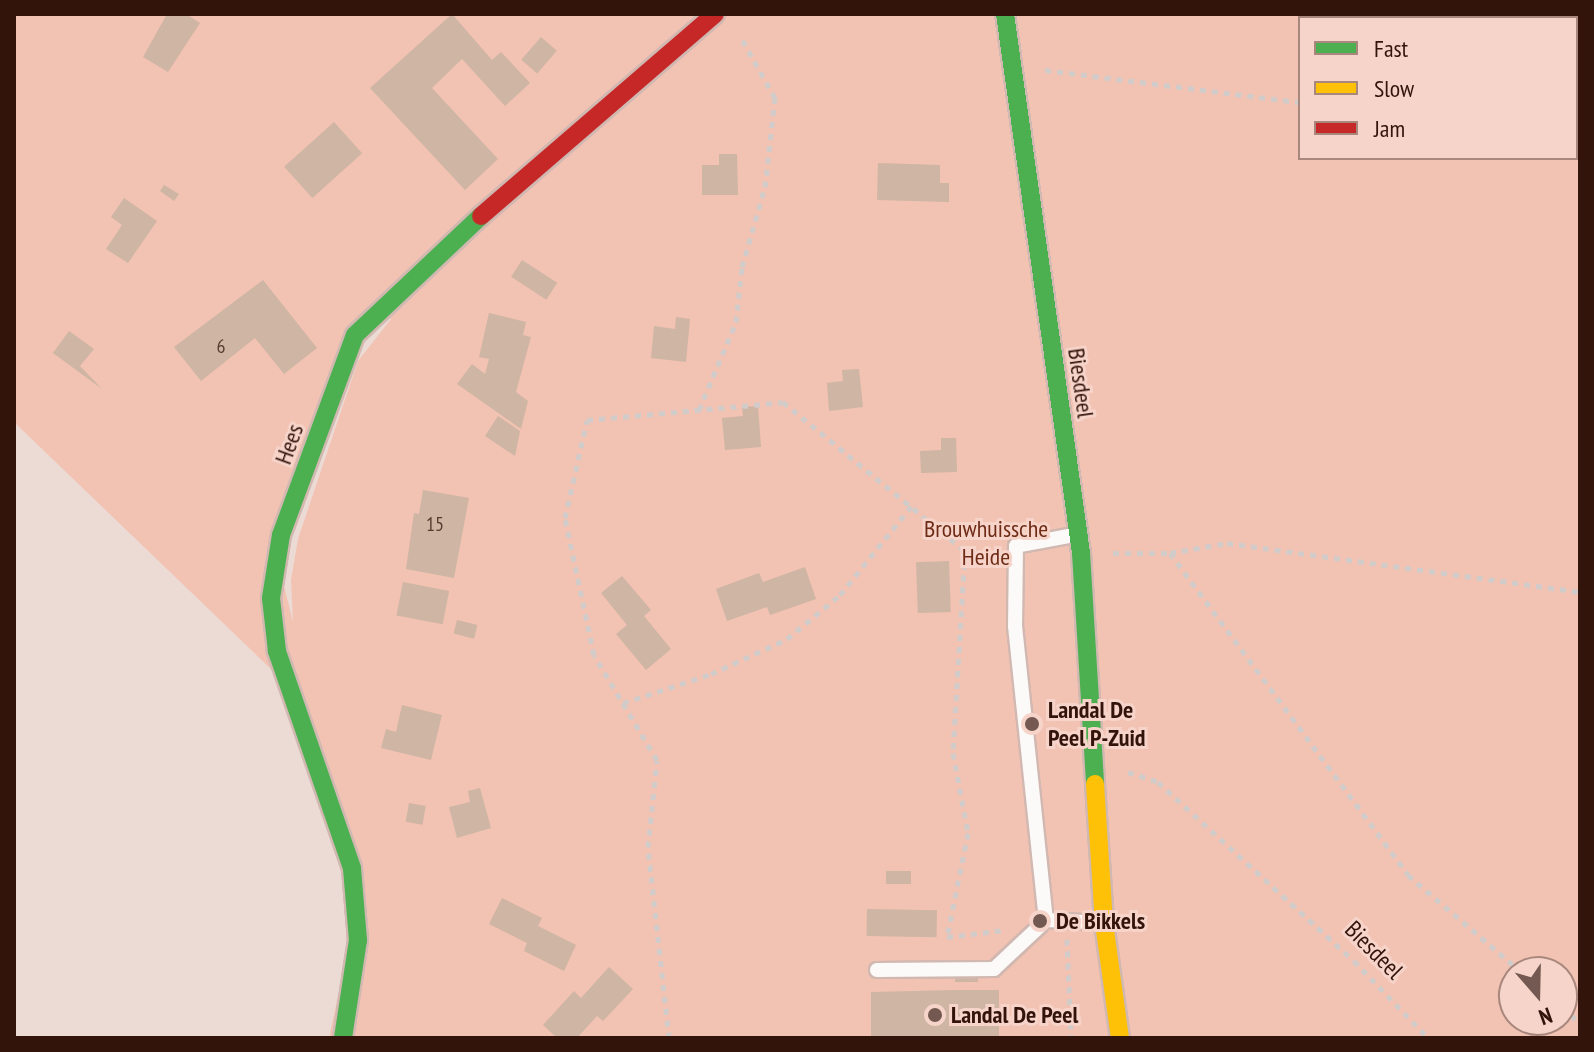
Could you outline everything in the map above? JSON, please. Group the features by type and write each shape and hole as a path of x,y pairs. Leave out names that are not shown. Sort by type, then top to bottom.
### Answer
{"street":[{"name":"Hees","path":"343,1038 358,940 352,868 277,651 271,598 286,520 355,335 415,274 715,14"},
{"name":"Biesdeel","path":"1005,14 1080,544 1104,923 1120,1038"}],"lane":[{"path":"1080,544 1016,546 1015,626 1046,920 1104,923"},
{"path":"877,970 994,969 1040,926"}],"path":[{"path":"699,410 736,322 742,267 765,187 775,98 738,27"},
{"path":"1012,66 1298,102"},
{"path":"669,1038 648,847 657,760 594,655 565,518 587,420 783,402 913,504 965,551 953,753 968,833 947,937 1040,926"},
{"path":"623,703 711,674 787,639 840,595 913,504"},
{"path":"1080,544 1170,553 1227,543 1580,592"},
{"path":"1170,553 1408,875 1502,956"},
{"name":"Biesdeel","path":"1093,760 1158,782 1354,961 1428,1038"},
{"path":"1066,923 1071,1038"}],"green space":[{"name":"Brouwhuissche Heide","path":"14,14 1580,14 1580,1038 329,1038 358,904 272,670 14,422","holes":["373,302 391,319 358,361 298,539 291,580 293,622 274,546"]}],"building":[{"path":"167,14 186,14 200,23 168,72 143,57"},
{"path":"452,14 492,60 501,52 530,83 505,106 462,59 432,88 498,159 465,190 370,88"},
{"path":"541,37 557,51 537,73 521,60"},
{"path":"334,122 362,153 312,198 284,167"},
{"path":"719,154 737,154 738,195 702,195 702,165 719,165"},
{"path":"878,163 940,165 940,183 949,183 949,202 877,200"},
{"path":"164,185 179,194 174,201 160,191"},
{"path":"124,198 157,221 128,263 106,249 122,225 111,217"},
{"path":"522,260 557,283 546,300 511,277"},
{"path":"263,280 317,348 284,374 255,338 201,381 174,347"},
{"path":"489,313 526,322 523,335 531,337 516,392 528,401 521,429 457,384 472,364 485,374 489,359 479,357"},
{"path":"676,317 690,319 686,362 651,358 654,326 675,329"},
{"path":"69,331 94,349 80,366 102,389 53,353"},
{"path":"859,369 863,407 829,411 827,383 843,381 842,370"},
{"path":"758,406 761,447 725,450 722,418 743,416 742,407"},
{"path":"498,416 520,431 515,456 485,436"},
{"path":"941,438 956,438 957,472 921,473 920,451 941,450"},
{"path":"423,490 469,498 454,578 406,569 414,513 419,514"},
{"path":"949,561 951,612 918,613 916,562"},
{"path":"805,567 816,599 770,615 767,607 727,621 716,589 759,573 763,582"},
{"path":"622,576 651,610 644,616 671,649 646,670 616,634 627,625 601,593"},
{"path":"403,582 449,591 443,624 397,615"},
{"path":"457,620 477,625 474,639 454,634"},
{"path":"402,705 442,715 431,760 381,748 386,729 396,732"},
{"path":"480,788 491,828 457,838 449,807 470,802 468,791"},
{"path":"409,803 426,806 422,825 406,822"},
{"path":"886,871 911,871 911,884 886,884"},
{"path":"502,898 542,918 538,926 576,945 564,971 524,951 527,943 489,924"},
{"path":"867,909 937,910 937,937 867,936"},
{"path":"609,967 633,989 603,1021 597,1016 577,1038 557,1038 543,1025 574,991 581,998"},
{"path":"955,975 978,975 978,982 955,982"},
{"name":"Landal De Peel","path":"999,990 999,1038 871,1038 871,992"}],"traffic: fast":[{"path":"1005,14 1081,553 1095,784"},
{"path":"343,1038 358,940 352,868 277,651 271,598 281,535 355,335 481,216"}],"traffic: slow":[{"path":"1095,784 1104,923 1120,1038"}],"traffic: jam":[{"path":"481,216 715,14"}],"place":[{"name":"Landal De Peel P-Zuid","path":"1032,724"},
{"name":"De Bikkels","path":"1040,921"},
{"name":"Landal De Peel","path":"935,1015"}]}
